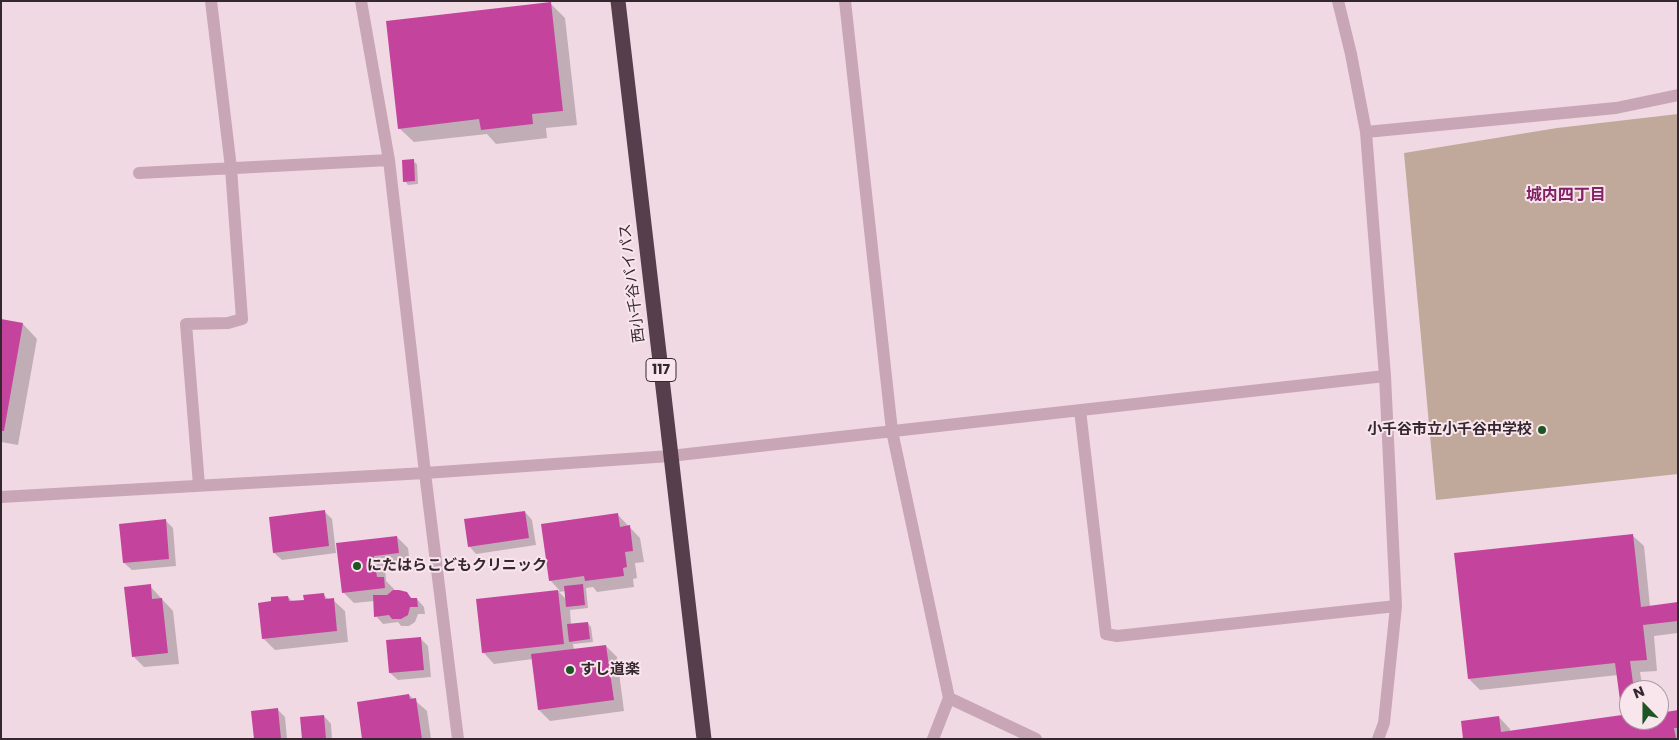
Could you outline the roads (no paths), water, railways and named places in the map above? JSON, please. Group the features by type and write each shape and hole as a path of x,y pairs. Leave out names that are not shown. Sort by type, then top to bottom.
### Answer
{"highway":[{"name":"西小千谷バイパス","path":"618,1 704,739"}],"street":[{"path":"199,486 186,324 228,323 242,319 231,168 211,1"},
{"path":"361,1 389,160 424,473 458,739"},
{"path":"845,1 892,431 949,698 933,739"},
{"path":"1338,1 1351,54 1366,132 1385,376 1396,606 1384,723 1378,739"},
{"path":"1366,132 1616,108 1678,96"},
{"path":"139,173 389,160"},
{"path":"1,497 424,473 670,456 1385,376"},
{"path":"1080,410 1106,634 1117,636 1396,606"},
{"path":"949,698 1036,739"}],"place":[{"name":"小千谷市立小千谷中学校","path":"1542,430"},
{"name":"にたはらこどもクリニック","path":"357,566"},
{"name":"すし道楽","path":"570,670"}],"district":[{"name":"城内四丁目","path":"1566,196"}]}
